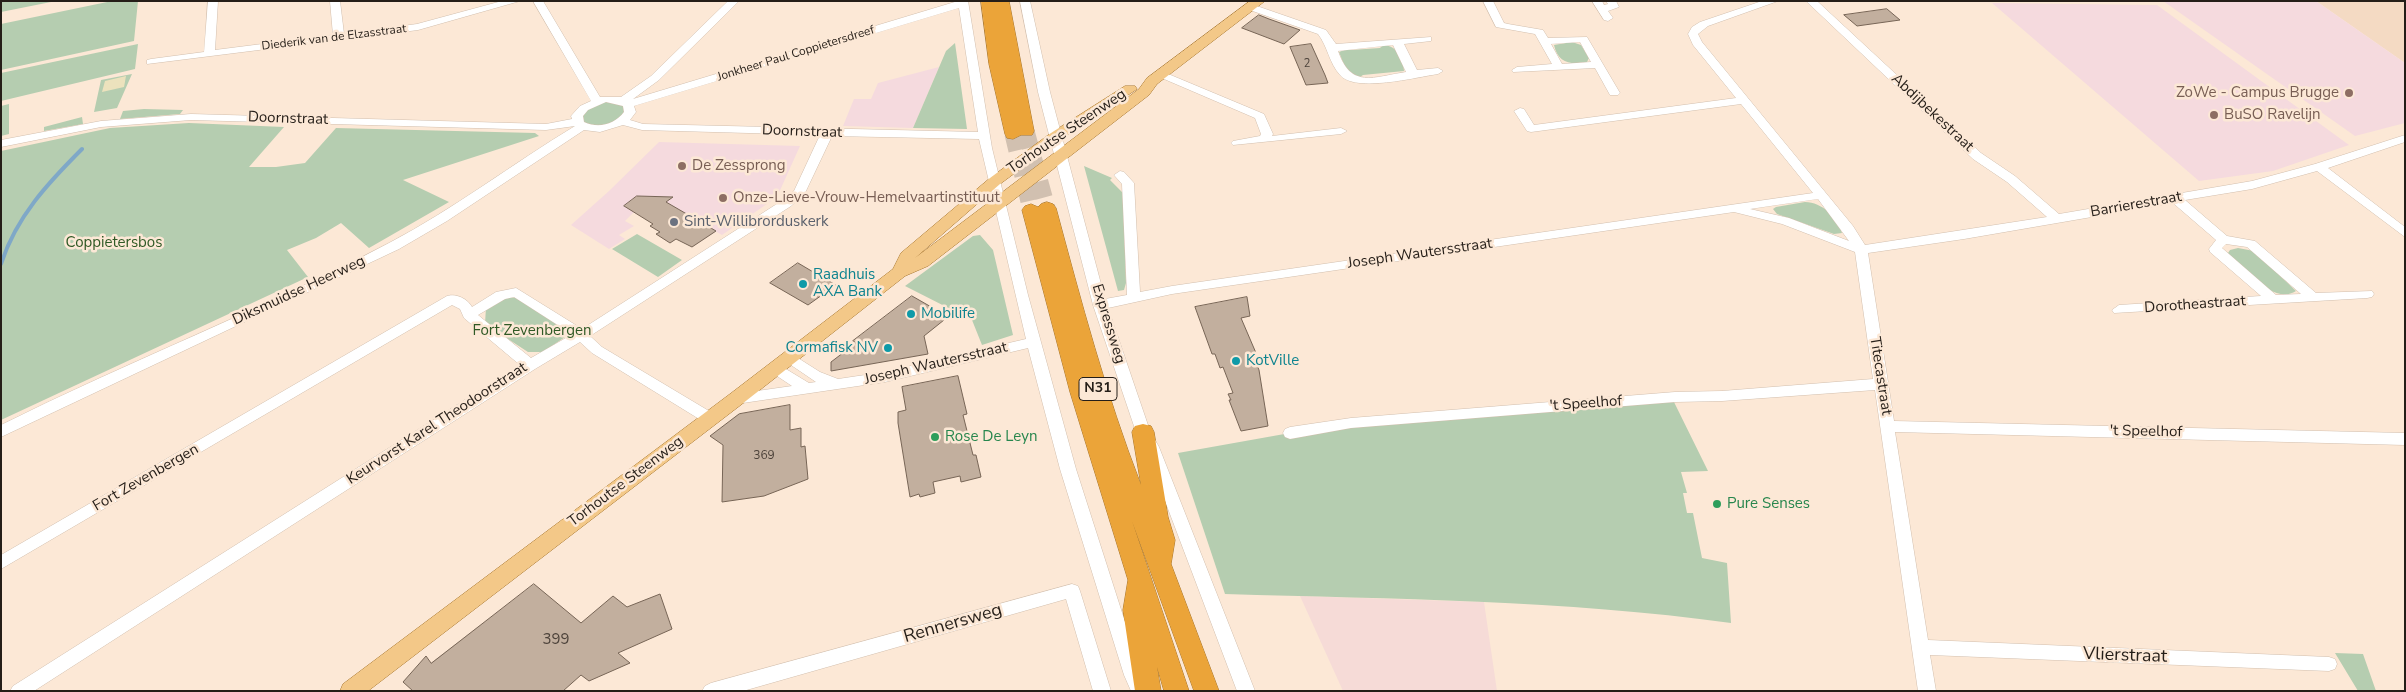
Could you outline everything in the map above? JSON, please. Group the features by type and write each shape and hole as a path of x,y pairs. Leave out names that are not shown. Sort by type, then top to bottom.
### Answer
{"highway":[{"path":"988,1 997,64 1019,132 1002,1"},
{"name":"Expressweg","path":"1039,209 1068,290 1118,454 1177,691"},
{"path":"1143,432 1157,517 1164,540 1135,610 1148,691"},
{"name":"Expressweg","path":"1149,573 1207,691"}],"main road":[{"name":"Torhoutse Steenweg","path":"351,691 736,399 899,272 922,262 1144,92 1157,78 1255,4"},
{"name":"Torhoutse Steenweg","path":"899,272 907,257 995,181 1056,136 1133,88 1157,78"}],"street":[{"path":"209,54 213,1"},
{"path":"335,1 339,36"},
{"name":"Diederik van de Elzasstraat","path":"151,62 418,26 515,1"},
{"path":"538,1 597,101 613,99 625,102 630,112 621,122 606,128 580,124"},
{"path":"625,102 655,78 734,1"},
{"name":"Expressweg","path":"1025,1 1060,156 1100,305 1143,432 1152,447 1246,691"},
{"path":"1488,1 1500,25 1514,30 1534,30 1539,32 1559,67"},
{"path":"1599,4 1614,7 1611,1"},
{"name":"Titecastraat","path":"1773,1 1704,24 1694,31 1697,43 1849,228 1861,250 1927,691"},
{"name":"Abdijbekestraat","path":"1811,1 1978,156 2011,179 2057,220"},
{"path":"963,2 984,136 1021,295 1068,469 1133,675 1140,691"},
{"name":"Jonkheer Paul Coppietersdreef","path":"625,102 963,2"},
{"path":"1255,4 1322,32 1330,42 1342,73 1349,78 1358,80 1438,71"},
{"path":"1599,4 1608,18"},
{"path":"1332,48 1427,39"},
{"path":"1545,41 1584,39 1614,93"},
{"path":"1397,42 1413,74"},
{"path":"1517,70 1598,64"},
{"path":"1157,78 1260,116 1267,134 1264,139"},
{"path":"1520,112 1531,129 1745,100"},
{"name":"Diksmuidse Heerweg","path":"1,432 98,383 396,245 457,209 580,124 579,112 597,101"},
{"name":"Doornstraat","path":"1,144 101,124 192,116 546,126 580,124"},
{"name":"Doornstraat","path":"621,122 653,128 984,136"},
{"path":"1237,142 1341,131"},
{"name":"Keurvorst Karel Theodoorstraat","path":"19,691 530,365 581,337 795,197 827,133"},
{"name":"Barrierestraat","path":"1861,250 2057,220 2279,179 2405,138"},
{"path":"2319,167 2405,234"},
{"path":"1120,175 1128,183 1134,298"},
{"name":"Joseph Wautersstraat","path":"1100,305 1160,293 1822,194"},
{"path":"2175,198 2223,239 2251,244 2313,297"},
{"name":"Joseph Wautersstraat","path":"1707,212 1738,211 1767,216 1838,240 1861,250"},
{"name":"Dorotheastraat","path":"2223,239 2216,249 2272,300"},
{"path":"469,315 501,295 516,292 572,328 594,348 710,418"},
{"name":"Dorotheastraat","path":"2119,310 2367,294"},
{"name":"Fort Zevenbergen","path":"1,563 452,299 465,306 469,315 530,365"},
{"name":"Joseph Wautersstraat","path":"736,399 808,389 939,366 1034,342"},
{"path":"783,363 808,389"},
{"name":"Joseph Wautersstraat","path":"783,363 838,384"},
{"name":"'t Speelhof","path":"1290,433 1351,423 1675,397 1722,396 1881,384"},
{"name":"'t Speelhof","path":"1888,426 2405,438"},
{"name":"Rennersweg","path":"740,688 1072,591 1102,691"},
{"name":"Vlierstraat","path":"1920,647 2329,664"},
{"path":"710,691 740,688"}],"shaded area":[{"name":"ZoWe - Campus Brugge","path":"2163,1 2316,1 2405,63 2405,123 2355,136"},
{"path":"2316,1 2405,1 2405,63"},
{"name":"BuSO Ravelijn","path":"1992,3 2157,5 2349,145 2273,171 2199,181"},
{"path":"939,67 913,128 843,126 854,99 871,99 878,83"},
{"name":"Onze-Lieve-Vrouw-Hemelvaartinstituut","path":"659,142 800,146 777,197 722,235 665,202 670,198 668,197 637,196 624,206 634,212 625,221 634,226 619,235 625,239 609,249 571,225"},
{"path":"1300,596 1484,602 1497,691 1343,691"}],"green space":[{"path":"1,1 56,1 1,12"},
{"path":"112,1 138,1 134,41 1,70 1,24"},
{"path":"1572,42 1581,45 1589,58 1587,62 1570,63 1558,56 1554,45"},
{"path":"955,43 967,129 913,128 946,51"},
{"path":"138,44 135,69 1,101 1,73"},
{"path":"1383,45 1396,50 1403,62 1404,71 1363,75 1360,77 1348,75 1339,52 1347,49 1380,48"},
{"path":"132,74 117,108 94,112 101,80"},
{"path":"605,101 622,104 625,111 616,120 605,125 593,125 581,121 582,113"},
{"path":"9,104 9,134 1,136 1,106"},
{"path":"144,109 183,110 180,114 120,119 123,111"},
{"path":"82,117 83,124 44,131 44,127"},
{"name":"Coppietersbos","path":"189,123 284,127 249,167 276,167 305,163 336,128 535,133 539,136 403,180 449,202 369,248 341,223 316,238 287,250 308,277 1,420 1,151 110,128"},
{"path":"1084,166 1112,178 1110,180 1123,193 1126,283 1124,290 1118,291"},
{"path":"1805,202 1817,205 1828,212 1837,222 1842,233 1834,234 1777,214 1773,209"},
{"path":"637,234 682,260 658,277 612,249"},
{"path":"980,235 993,250 1013,335 982,345 972,320 905,286 973,236"},
{"path":"2238,248 2254,251 2296,291 2287,294 2278,293 2259,283 2228,253 2230,250"},
{"name":"Fort Zevenbergen","path":"510,297 517,298 564,329 566,332 565,337 543,352 528,352 485,324 486,307"},
{"path":"1673,400 1708,471 1681,472 1687,493 1683,493 1687,513 1693,513 1702,558 1727,563 1731,623 1605,609 1542,605 1415,599 1225,594 1178,453 1290,433 1355,425"},
{"path":"2335,653 2363,654 2376,691 2358,691"}],"sand":[{"path":"126,76 124,87 102,92 105,81"}],"building":[{"path":"1887,9 1900,20 1857,26 1844,15"},
{"path":"1259,15 1300,30 1284,44 1242,28"},
{"path":"1311,44 1328,83 1306,85 1290,47"},
{"name":"Sint-Willibrorduskerk","path":"637,196 673,197 666,202 716,231 692,247 676,239 670,243 656,234 660,232 650,226 653,224 624,206"},
{"name":"Raadhuis AXA Bank","path":"798,263 836,285 808,305 770,283"},
{"name":"Cormafisk NV","path":"912,296 933,308 929,311 944,320 924,336 928,354 831,371 831,362 856,343 853,341"},
{"name":"KotVille","path":"1247,297 1250,316 1241,318 1256,353 1252,353 1259,370 1268,426 1241,431 1229,400 1231,400 1228,394 1233,393 1223,367 1220,368 1215,354 1212,354 1195,307"},
{"name":"Rose De Leyn","path":"958,376 967,414 963,415 973,455 976,455 981,477 961,482 960,476 933,482 935,493 920,497 919,494 910,497 898,423 898,412 906,410 902,387"},
{"path":"790,405 790,430 801,428 801,447 805,446 808,479 764,496 722,502 723,445 710,436 739,414"},
{"path":"534,584 581,623 613,596 627,607 660,594 672,629 618,653 630,663 589,681 581,675 563,691 413,691 403,682 426,656 431,663"}],"waterway":[{"path":"1,264 7,247 24,216 45,188 82,149"}],"tunnel":[{"path":"1026,131 1047,208"},
{"path":"1013,134 1031,210"}],"place":[{"name":"ZoWe - Campus Brugge","path":"2349,93"},
{"name":"BuSO Ravelijn","path":"2214,115"},
{"name":"De Zessprong","path":"682,166"},
{"name":"Onze-Lieve-Vrouw-Hemelvaartinstituut","path":"723,198"},
{"name":"Sint-Willibrorduskerk","path":"674,222"},
{"name":"Raadhuis AXA Bank","path":"803,284"},
{"name":"Mobilife","path":"911,314"},
{"name":"Cormafisk NV","path":"888,348"},
{"name":"KotVille","path":"1236,361"},
{"name":"Rose De Leyn","path":"935,437"},
{"name":"Pure Senses","path":"1717,504"}]}
